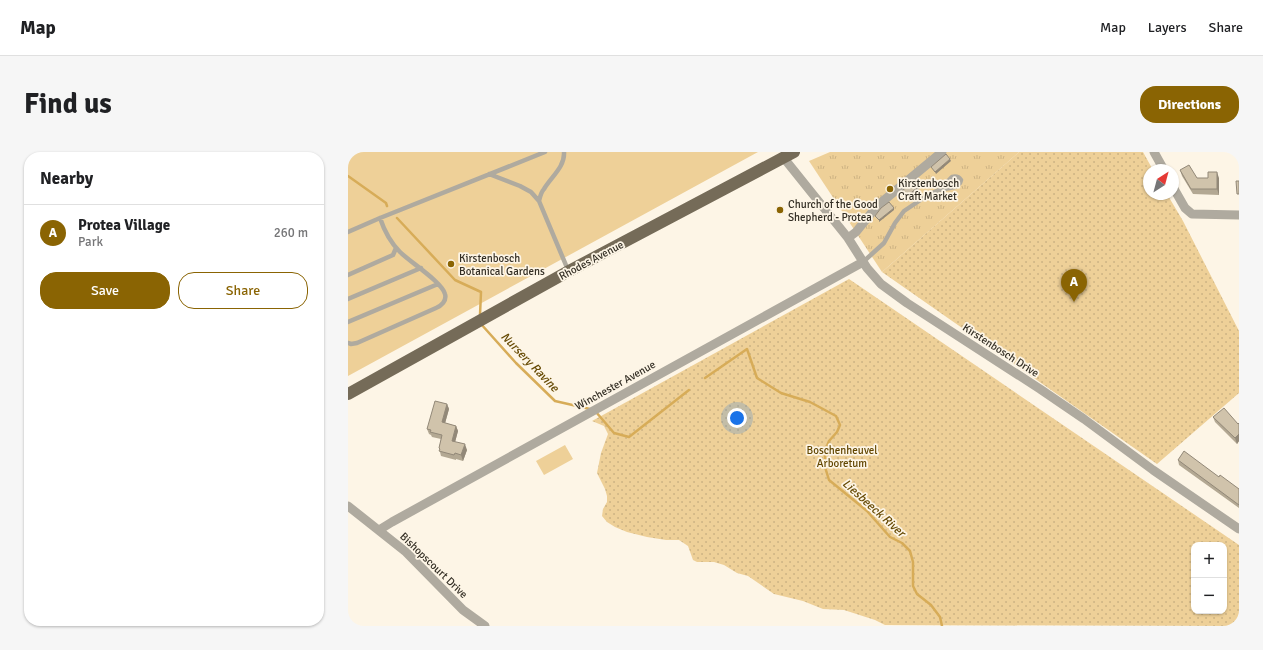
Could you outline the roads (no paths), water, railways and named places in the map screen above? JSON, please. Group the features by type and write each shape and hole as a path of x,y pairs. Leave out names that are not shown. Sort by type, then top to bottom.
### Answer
{"main road":[{"name":"Rhodes Avenue","path":"348,394 569,271 788,155"}],"street":[{"path":"848,238 856,232 877,206 942,152"},
{"path":"1154,152 1161,164"},
{"name":"Kirstenbosch Drive","path":"788,155 848,238 863,262 881,284 907,303 1084,419 1153,470 1239,529"},
{"path":"1179,198 1185,208 1192,214 1239,214"},
{"name":"Winchester Avenue","path":"379,530 863,262"},
{"name":"Bishopscourt Drive","path":"348,506 406,552 463,610 485,626"}],"lane":[{"path":"348,232 545,152"},
{"path":"539,201 542,190 558,172 562,164 564,152"},
{"path":"489,174 520,186 531,192 539,201 569,271"},
{"path":"863,262 884,243 895,223 904,211 916,202 939,190"},
{"path":"349,344 357,343 440,306 444,302 446,296 438,284 396,248 386,232 380,218"},
{"path":"393,255 396,248"},
{"path":"348,274 393,255 400,254 406,257"},
{"path":"348,299 421,268"},
{"path":"348,322 438,284"}],"waterway":[{"name":"Nursery Ravine","path":"348,176 386,203 387,206"},
{"name":"Nursery Ravine","path":"397,218 455,280 481,292 480,315"},
{"name":"Nursery Ravine","path":"481,324 516,363 555,401 590,409"},
{"name":"Liesbeeck River","path":"705,378 747,349 757,378 781,393 810,402 836,416 840,425 837,432 829,441 825,451 825,467 829,480 867,511 890,537 902,543 910,551 913,562 913,586 917,594 931,605 940,617 942,626"},
{"name":"Nursery Ravine","path":"596,412 614,433 629,437 689,390"}],"place":[{"name":"Kirstenbosch Craft Market","path":"890,189"},
{"name":"Church of the Good Shepherd - Protea","path":"780,210"},
{"name":"Kirstenbosch Botanical Gardens","path":"451,264"},
{"name":"Protea Village","path":"1074,302"}],"park label":[{"name":"Boschenheuvel Arboretum","path":"842,456"}]}
